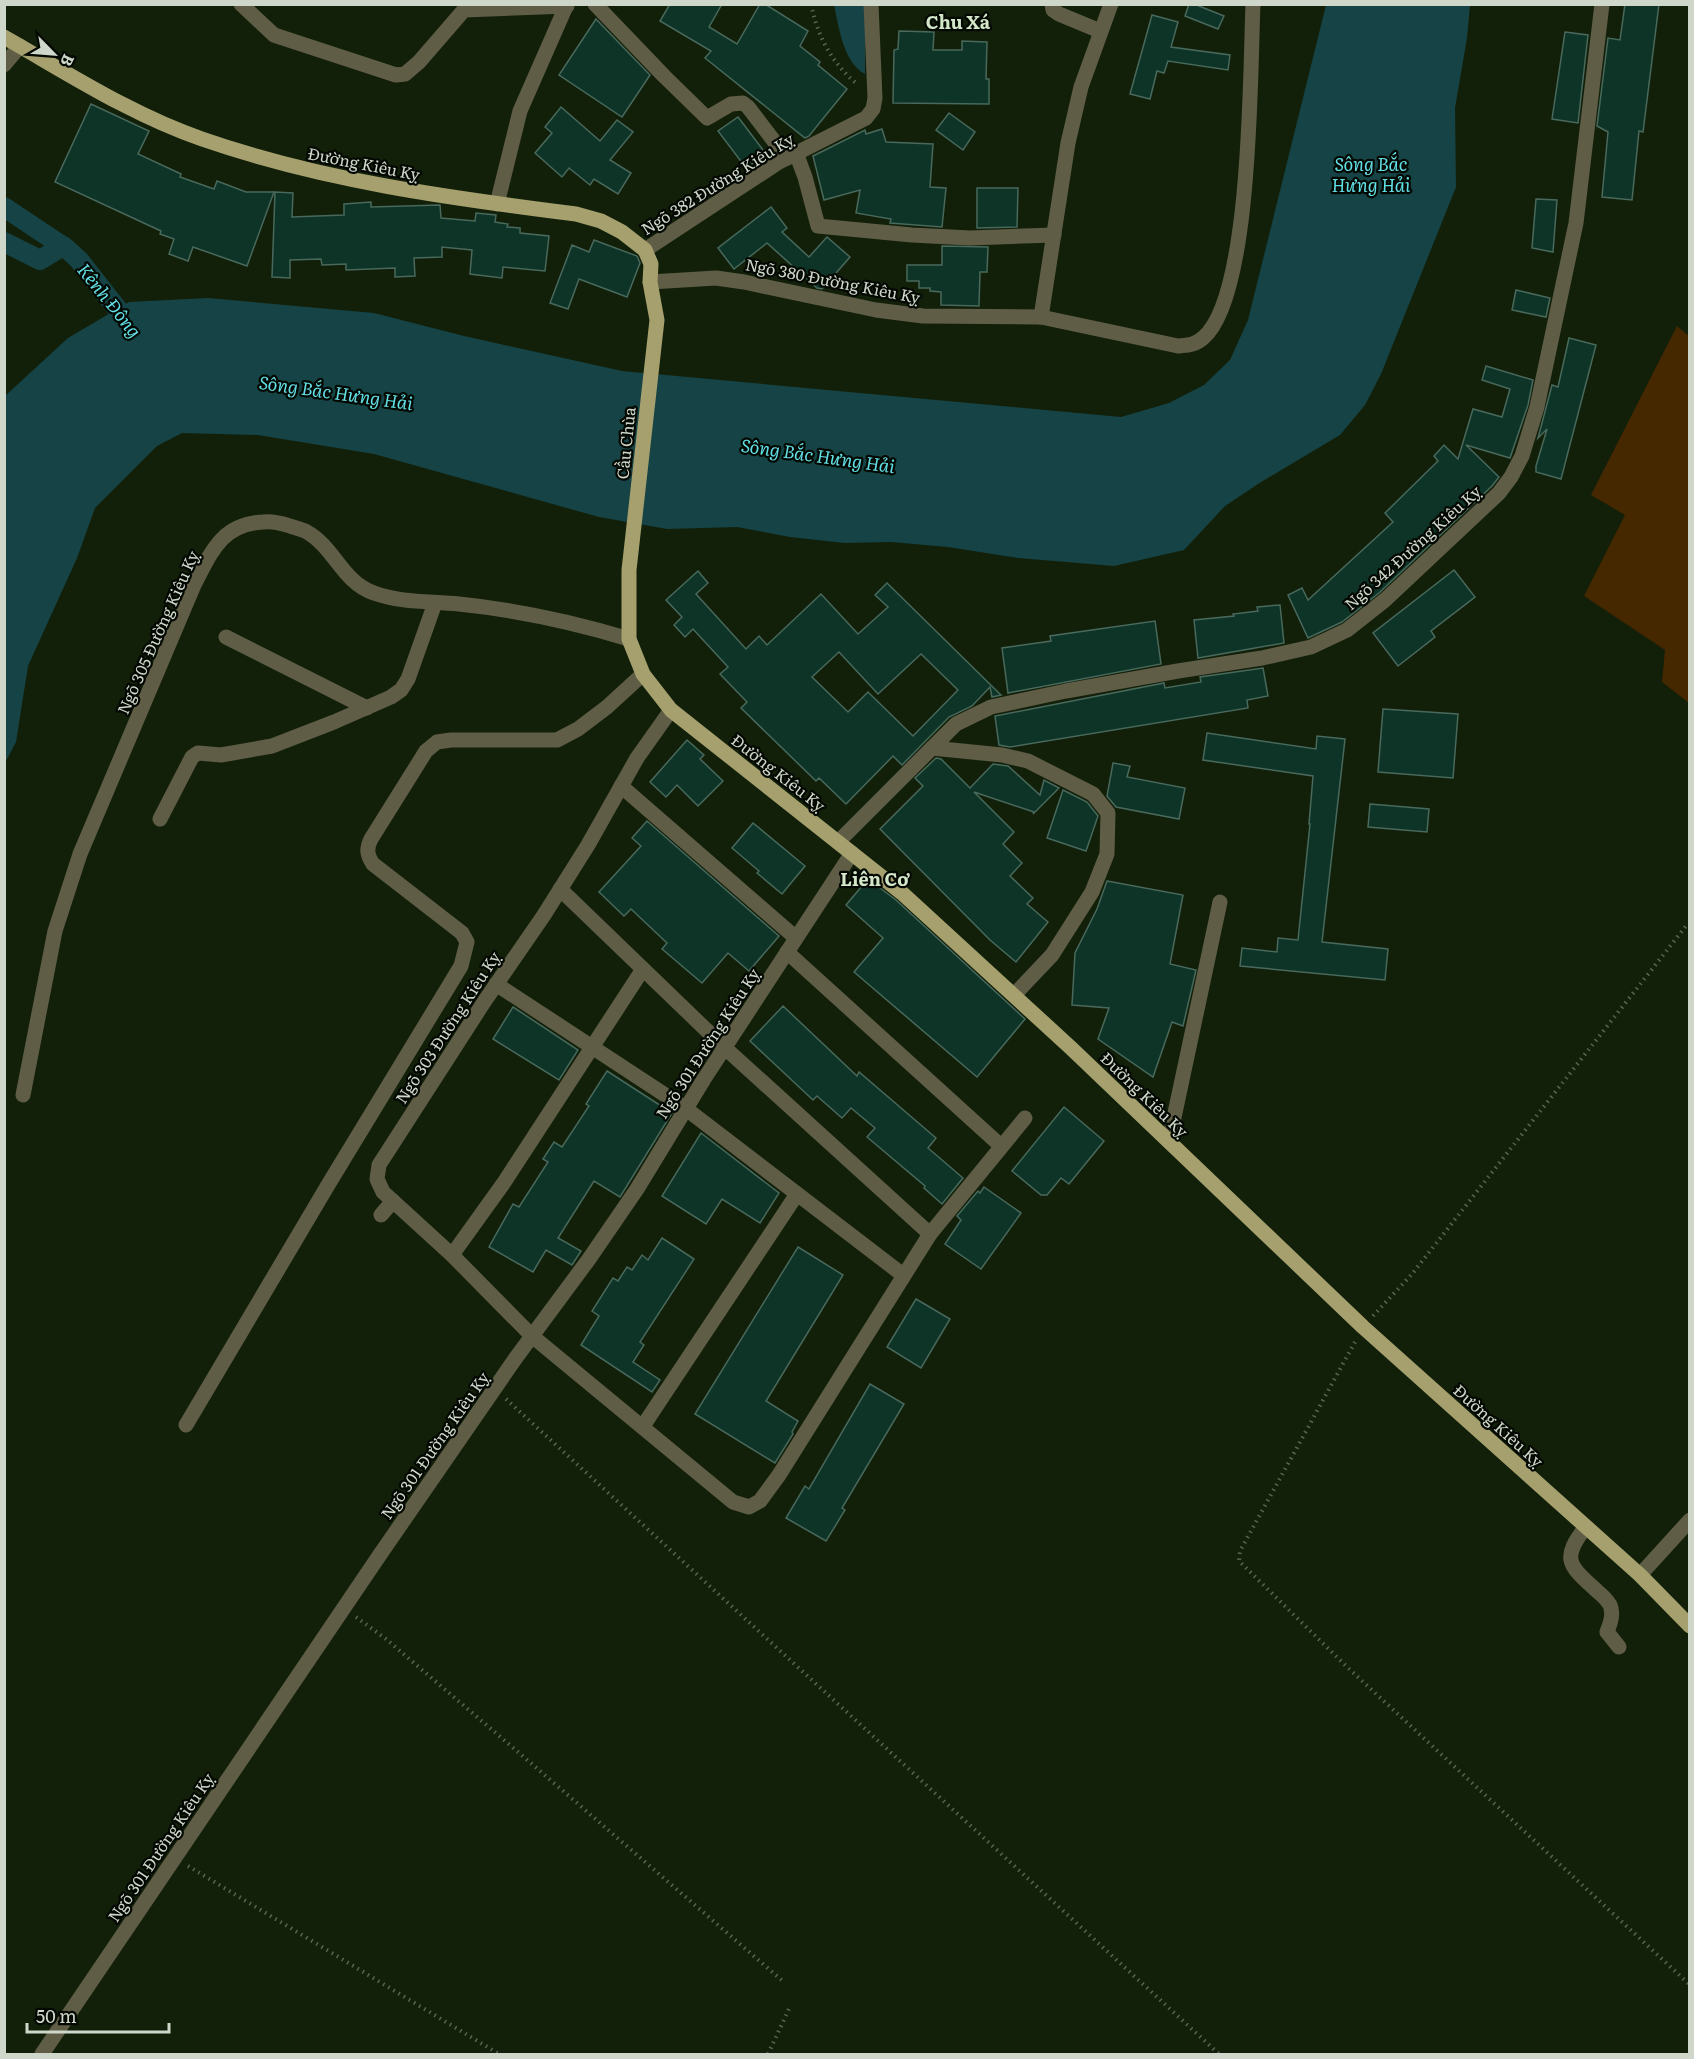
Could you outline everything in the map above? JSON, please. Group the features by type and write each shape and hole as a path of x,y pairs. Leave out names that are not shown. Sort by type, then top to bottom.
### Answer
{"main road":[{"name":"Đường Kiêu Kỵ","path":"4,37 116,102 201,139 292,166 386,188 576,214 601,221 622,232 645,250"},
{"path":"645,250 651,264 650,282"},
{"name":"Cầu Chùa","path":"629,570 657,320 650,282"},
{"name":"Đường Kiêu Kỵ","path":"629,570 629,639 643,674 671,710 902,893 1169,1141 1363,1327 1640,1575 1689,1626"}],"street":[{"path":"241,4 274,34 396,75 405,74 419,62 464,10 567,5 520,111 497,204"},
{"path":"595,4 663,76 707,118 737,102 748,107 791,156 805,177 818,226 970,238 1053,235"},
{"path":"871,4 875,98"},
{"path":"1052,4 1053,10 1059,14 1100,31"},
{"path":"1041,317 1068,143 1081,87 1111,4"},
{"name":"Ngõ 380 Đường Kiêu Kỵ","path":"650,282 716,278 923,316 1041,317 1178,346 1192,345 1204,338 1214,323 1230,285 1236,254 1244,199 1253,4"},
{"name":"Ngõ 342 Đường Kiêu Kỵ","path":"838,842 956,724 990,707 1066,691 1262,658 1311,647 1347,630 1385,600 1499,493 1522,456 1537,407 1571,246 1578,211 1602,4"},
{"path":"4,65 20,46"},
{"name":"Ngõ 382 Đường Kiêu Kỵ","path":"645,250 791,156 866,118 873,109 875,98"},
{"name":"Ngõ 305 Đường Kiêu Kỵ","path":"23,1095 55,931 80,854 194,585 217,543 229,531 248,524 264,522 280,523 307,532 323,546 357,585 373,593 405,600 458,604 541,615 629,639"},
{"path":"160,819 192,758 198,753 221,755 272,746 367,708 401,690 408,679 435,603"},
{"path":"226,637 367,708"},
{"path":"186,1425 461,966 467,942 462,933 373,864 368,856 367,848 371,839 426,752 437,742 557,740 578,729 607,707 643,674"},
{"name":"Ngõ 303 Đường Kiêu Kỵ","path":"671,710 637,758 560,889 495,984 379,1166 377,1172 379,1186 452,1255 532,1336 733,1502 749,1507 760,1501 779,1475 930,1234 1025,1118"},
{"path":"932,748 1028,760 1092,794 1108,813 1107,854 1089,898 1052,955 1014,996"},
{"path":"621,786 796,938"},
{"name":"Ngõ 301 Đường Kiêu Kỵ","path":"42,2055 494,1388 589,1259 637,1189 724,1047 852,853"},
{"path":"560,889 724,1047 930,1234"},
{"path":"1169,1141 1220,902"},
{"path":"787,952 1000,1146"},
{"path":"452,1255 506,1181 643,969"},
{"path":"495,984 685,1108 903,1275"},
{"path":"643,1426 797,1194"},
{"path":"381,1215 393,1201"},
{"path":"1640,1575 1689,1520"},
{"path":"1586,1527 1577,1538 1570,1558 1574,1569 1605,1598 1610,1606 1611,1617 1607,1632 1619,1647"}],"path":[{"path":"811,4 820,36 828,51 848,76 875,98"},
{"path":"1686,926 1412,1274 1363,1327 1240,1551 1239,1561 1346,1666 1689,1984"},
{"path":"494,1388 1219,2055"},
{"path":"344,1608 386,1639 785,1983"},
{"path":"174,1858 499,2055"},
{"path":"768,2055 789,2009"}],"shaded area":[{"path":"1677,326 1690,337 1689,703 1662,682 1665,650 1584,596 1625,515 1591,495"}],"water":[{"path":"834,5 865,5 865,74 847,53"},
{"name":"Sông Bắc Hưng Hải","path":"1326,5 1470,5 1455,108 1456,187 1381,374 1365,405 1340,435 1225,506 1184,550 1114,566 1018,558 948,547 891,542 845,543 790,537 737,527 667,529 599,517 374,454 258,435 182,433 157,446 95,508 77,558 28,666 16,742 5,763 5,396 68,338 129,302 208,298 374,313 464,336 622,371 1121,417 1169,403 1204,385 1230,360 1248,320"}],"building":[{"path":"670,4 722,4 709,27 737,44 760,4 765,4 808,31 800,46 820,62 818,65 847,89 805,138 705,58 711,51 660,21"},
{"path":"1189,4 1224,16 1218,29 1185,16"},
{"path":"1625,4 1659,4 1643,132 1639,131 1632,200 1602,197 1608,132 1597,126 1608,38 1620,40"},
{"path":"1152,15 1178,22 1171,47 1230,55 1228,70 1168,61 1164,73 1157,71 1150,99 1130,94"},
{"path":"596,19 650,75 622,117 559,75"},
{"path":"899,31 934,32 933,50 962,50 962,41 987,42 986,79 989,79 989,104 893,103 894,50 898,49"},
{"path":"1565,32 1588,35 1578,123 1552,119"},
{"path":"91,104 149,131 138,154 181,174 180,177 214,189 217,181 246,192 274,192 247,266 193,247 188,261 169,254 174,239 55,182"},
{"path":"561,107 600,141 617,120 633,132 610,160 631,173 618,194 594,179 590,185 569,168 562,177 535,153 552,133 545,127"},
{"path":"949,113 975,132 963,150 936,130"},
{"path":"738,117 766,154 746,168 718,131"},
{"path":"882,129 886,142 933,144 930,187 946,188 942,227 890,223 891,219 856,213 860,190 824,200 813,156 865,130 866,134"},
{"path":"977,188 1018,188 1017,227 977,228"},
{"path":"275,192 293,193 292,217 344,215 344,204 371,202 371,207 440,205 441,218 475,221 476,213 496,215 495,222 508,224 507,227 520,228 520,233 549,236 545,271 503,267 502,278 470,274 472,250 442,247 442,257 414,258 415,276 395,277 395,268 346,270 346,264 322,265 321,259 290,260 290,278 272,277"},
{"path":"1536,199 1557,200 1553,252 1532,248"},
{"path":"771,207 787,228 782,232 809,257 827,237 850,257 822,289 817,288 767,243 734,269 718,248"},
{"path":"594,240 637,256 640,263 627,297 579,279 568,309 550,303 572,245 589,252"},
{"path":"942,246 988,247 987,272 980,272 979,306 941,305 941,292 930,291 930,288 919,288 919,281 907,281 907,265 942,265"},
{"path":"1516,290 1550,298 1546,317 1512,310"},
{"path":"1569,338 1596,345 1561,479 1536,472 1536,466 1547,429 1538,438 1552,385 1558,387"},
{"path":"1486,366 1533,380 1528,405 1510,458 1466,445 1499,477 1379,593 1342,622 1308,638 1288,595 1302,588 1308,600 1393,522 1385,513 1438,461 1434,456 1444,445 1458,459 1473,409 1502,417 1510,389 1482,380"},
{"path":"1454,570 1475,597 1431,631 1435,637 1398,666 1373,633"},
{"path":"698,571 708,583 696,594 746,649 759,636 767,645 821,594 858,634 888,607 875,595 887,583 1001,695 992,697 990,687 972,706 949,717 902,765 893,756 846,804 819,778 816,781 741,708 747,702 720,674 728,667 693,629 685,637 674,625 682,617 666,600","holes":["839,652 878,694 921,654 958,690 913,736 868,692 848,712 812,677"]},
{"path":"1280,605 1284,643 1198,658 1194,620 1234,616 1233,614 1258,611 1257,607"},
{"path":"1155,621 1161,664 1008,693 1002,648 1051,641 1050,636"},
{"path":"1263,668 1268,696 1247,700 1248,708 1010,747 999,745 995,716 1164,683 1165,688 1201,682 1200,677"},
{"path":"1383,709 1458,714 1453,778 1378,772"},
{"path":"1207,733 1316,749 1317,736 1345,739 1322,942 1388,949 1385,980 1240,966 1242,948 1277,952 1278,938 1298,940 1313,776 1203,760"},
{"path":"687,740 704,755 700,759 723,781 698,806 677,785 666,797 650,782"},
{"path":"936,758 941,759 970,788 993,764 1008,766 1040,795 1044,780 1059,788 1033,814 1034,812 974,792 1014,832 1003,844 1022,863 1010,876 1033,898 1027,904 1048,922 1016,962 990,940 880,829 923,786 915,778"},
{"path":"1113,763 1130,766 1127,777 1185,788 1179,819 1116,807 1107,796"},
{"path":"1063,790 1087,802 1098,816 1086,851 1047,838"},
{"path":"1370,804 1429,809 1427,832 1368,827"},
{"path":"647,821 779,936 749,971 728,953 702,983 662,949 667,943 631,909 624,916 599,892 641,846 632,838"},
{"path":"753,823 805,866 782,894 732,848"},
{"path":"868,879 896,900 1025,1019 977,1077 854,972 883,938 846,905"},
{"path":"1107,881 1183,895 1170,964 1196,970 1183,1026 1172,1022 1153,1077 1098,1039 1109,1008 1072,1005 1075,953 1097,909"},
{"path":"783,1006 857,1076 859,1072 936,1138 928,1148 963,1178 942,1204 924,1188 925,1186 867,1137 875,1128 851,1108 842,1118 817,1096 813,1100 750,1041"},
{"path":"513,1007 578,1050 559,1080 493,1039"},
{"path":"607,1071 672,1113 620,1197 594,1181 558,1238 581,1251 572,1265 546,1250 533,1272 489,1247 513,1204 519,1207 548,1162 543,1159 554,1142 562,1147 589,1106 586,1104"},
{"path":"1064,1107 1104,1141 1069,1184 1061,1178 1047,1195 1041,1195 1012,1171"},
{"path":"701,1133 779,1193 760,1223 722,1199 706,1224 662,1196"},
{"path":"984,1187 1021,1213 981,1269 945,1244 961,1220 957,1216"},
{"path":"662,1238 694,1259 640,1342 644,1345 633,1362 660,1380 652,1392 581,1345 599,1316 592,1311 613,1278 618,1281 627,1267 632,1270 642,1255 648,1260"},
{"path":"798,1247 843,1275 766,1401 798,1421 793,1434 775,1463 695,1414"},
{"path":"916,1299 950,1319 921,1368 887,1347"},
{"path":"870,1384 904,1404 842,1508 845,1510 826,1541 786,1518 805,1486 809,1489"}],"waterway":[{"name":"Kênh Đông","path":"4,207 67,249 79,260 133,329"},
{"path":"4,242 40,260 63,246"}],"district":[{"name":"Chu Xá","path":"958,21"},
{"name":"Liên Cơ","path":"875,878"}]}
